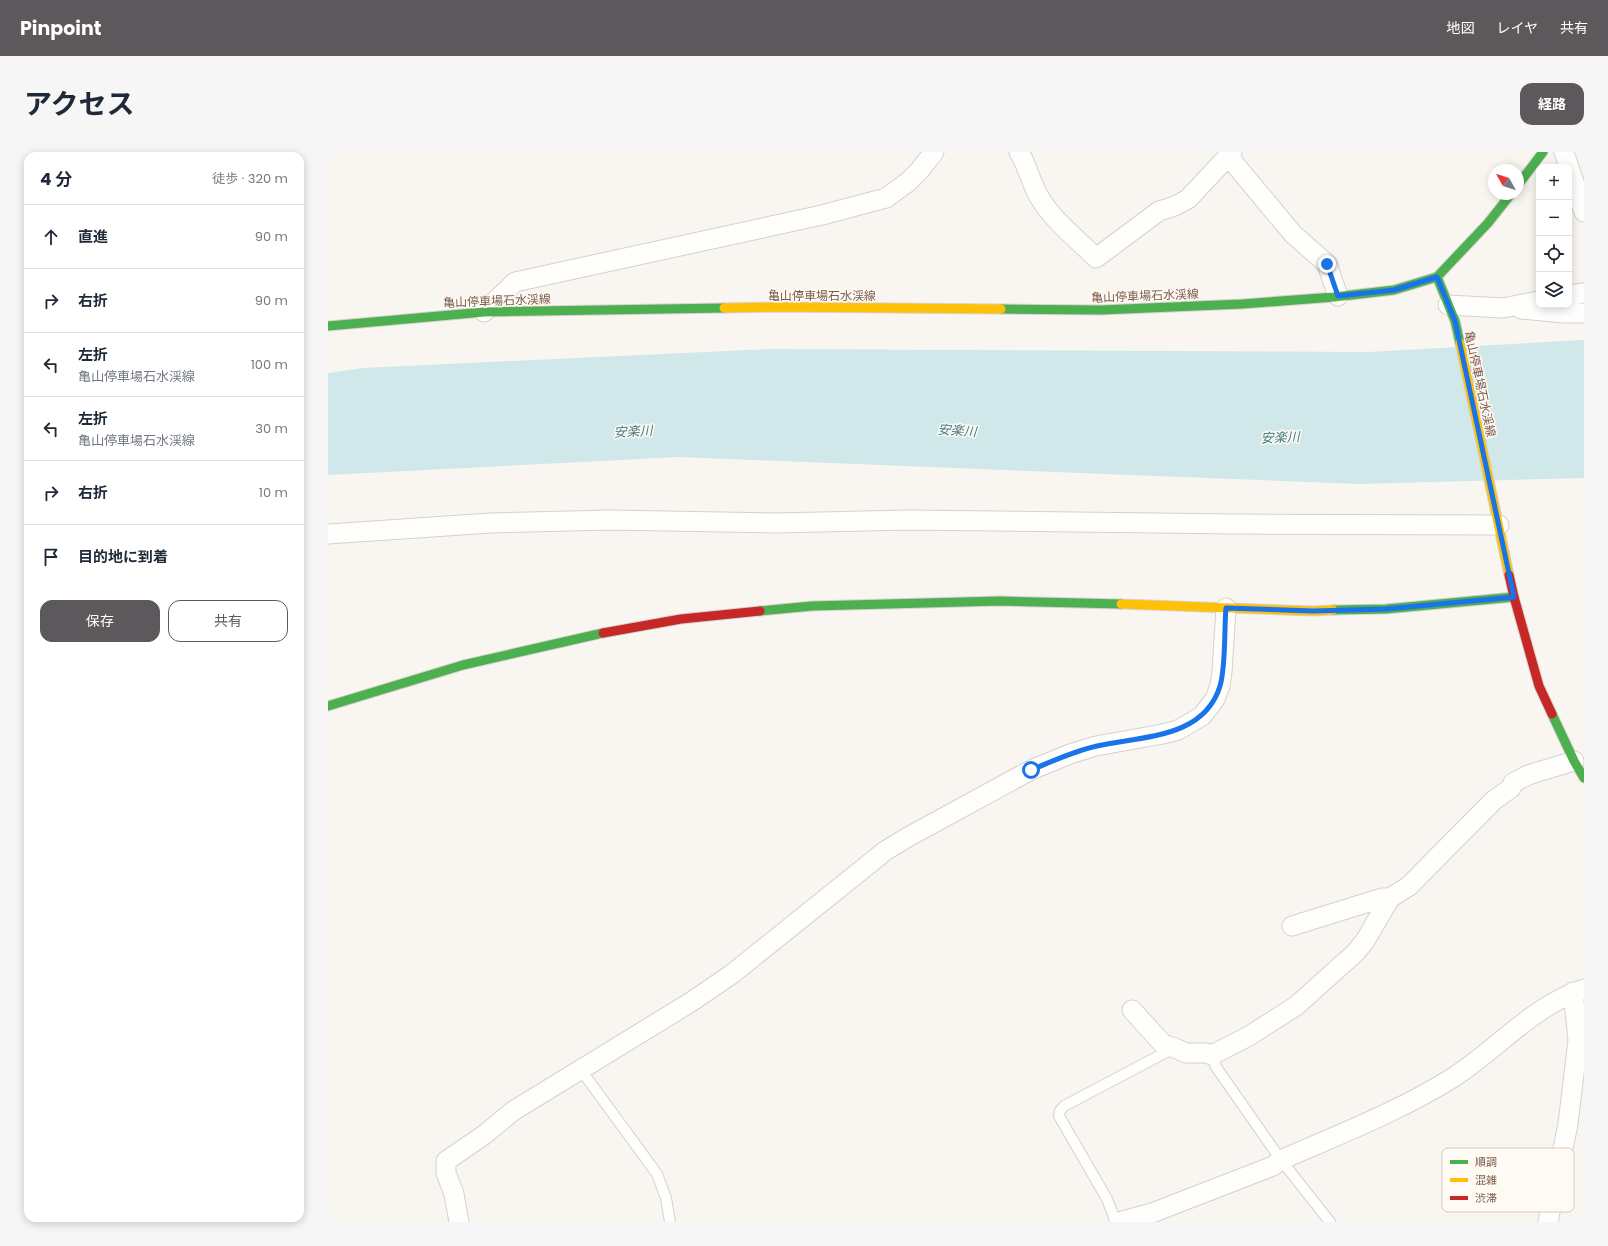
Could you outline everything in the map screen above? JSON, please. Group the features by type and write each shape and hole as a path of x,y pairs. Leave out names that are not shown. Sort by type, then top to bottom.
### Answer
{"main road":[{"path":"1524,177 1543,152"},
{"path":"1437,277 1488,223 1506,200"},
{"name":"亀山停車場石水渓線","path":"328,326 484,312 781,307 1101,310 1242,304 1394,290 1437,277 1452,313 1514,597 1539,686 1574,762 1584,778"},
{"path":"328,706 463,665 589,635 681,619 812,606 1064,602 1313,611 1386,609 1514,597"}],"street":[{"path":"484,312 515,282 822,215 886,198 908,182 934,152"},
{"path":"1019,152 1030,181 1041,200 1057,219 1096,258 1159,211 1175,206 1188,199 1230,154 1293,234 1327,264 1338,296"},
{"path":"1564,152 1584,212 1572,218"},
{"path":"1572,295 1584,293"},
{"path":"1452,313 1504,308 1536,302"},
{"path":"1504,308 1564,313 1584,313"},
{"path":"328,534 491,523 610,520 776,523 908,520 1235,524 1497,518"},
{"path":"459,1222 454,1194 446,1173 446,1161 484,1135 513,1111 691,1002 732,974 886,851 908,837 1031,770 1070,754 1096,746 1178,730 1202,716 1215,699 1220,686 1226,608"},
{"path":"1132,1010 1162,1043 1186,1053 1212,1055 1249,1036 1296,1006 1355,953 1365,941 1390,898 1409,886 1493,801 1511,788 1513,783 1528,775 1574,762"},
{"path":"1292,926 1382,898 1390,898"},
{"path":"1117,1222 1152,1213 1273,1166 1282,1160 1398,1109 1455,1076 1534,1015 1579,990"},
{"path":"1563,1148 1568,1124 1578,1040 1579,990"},
{"path":"1548,1222 1550,1212"}],"lane":[{"path":"1117,1222 1107,1199 1059,1116 1060,1111 1064,1106 1175,1048"},
{"path":"1212,1055 1216,1067 1282,1160 1330,1222"},
{"path":"581,1070 657,1174 666,1198 670,1222"}],"water":[{"name":"安楽川","path":"1584,340 1584,478 1359,484 679,457 328,475 328,373 363,368 767,349 1369,352"}],"traffic: fast":[{"path":"1524,177 1543,152"},
{"path":"1437,277 1488,223 1506,200"},
{"path":"1001,309 1101,310 1242,304 1334,297 1394,290 1437,277 1455,321 1460,343"},
{"path":"328,326 484,312 724,308"},
{"path":"1333,610 1386,609 1514,597"},
{"path":"760,611 812,606 1000,601 1121,604"},
{"path":"328,706 463,665 603,633"},
{"path":"1552,714 1574,761 1584,778"}],"traffic: slow":[{"path":"724,308 781,307 1001,309"},
{"path":"1460,343 1509,575"},
{"path":"1121,604 1313,611 1333,610"}],"traffic: jam":[{"path":"1509,575 1539,686 1552,714"},
{"path":"603,633 681,619 760,611"}],"route":[{"path":"1031,770 1070,754 1096,746 1178,730 1189,725 1202,716 1215,699 1220,686 1226,608 1313,611 1386,609 1514,597 1455,321 1437,277 1394,290 1338,296 1327,264"}]}
